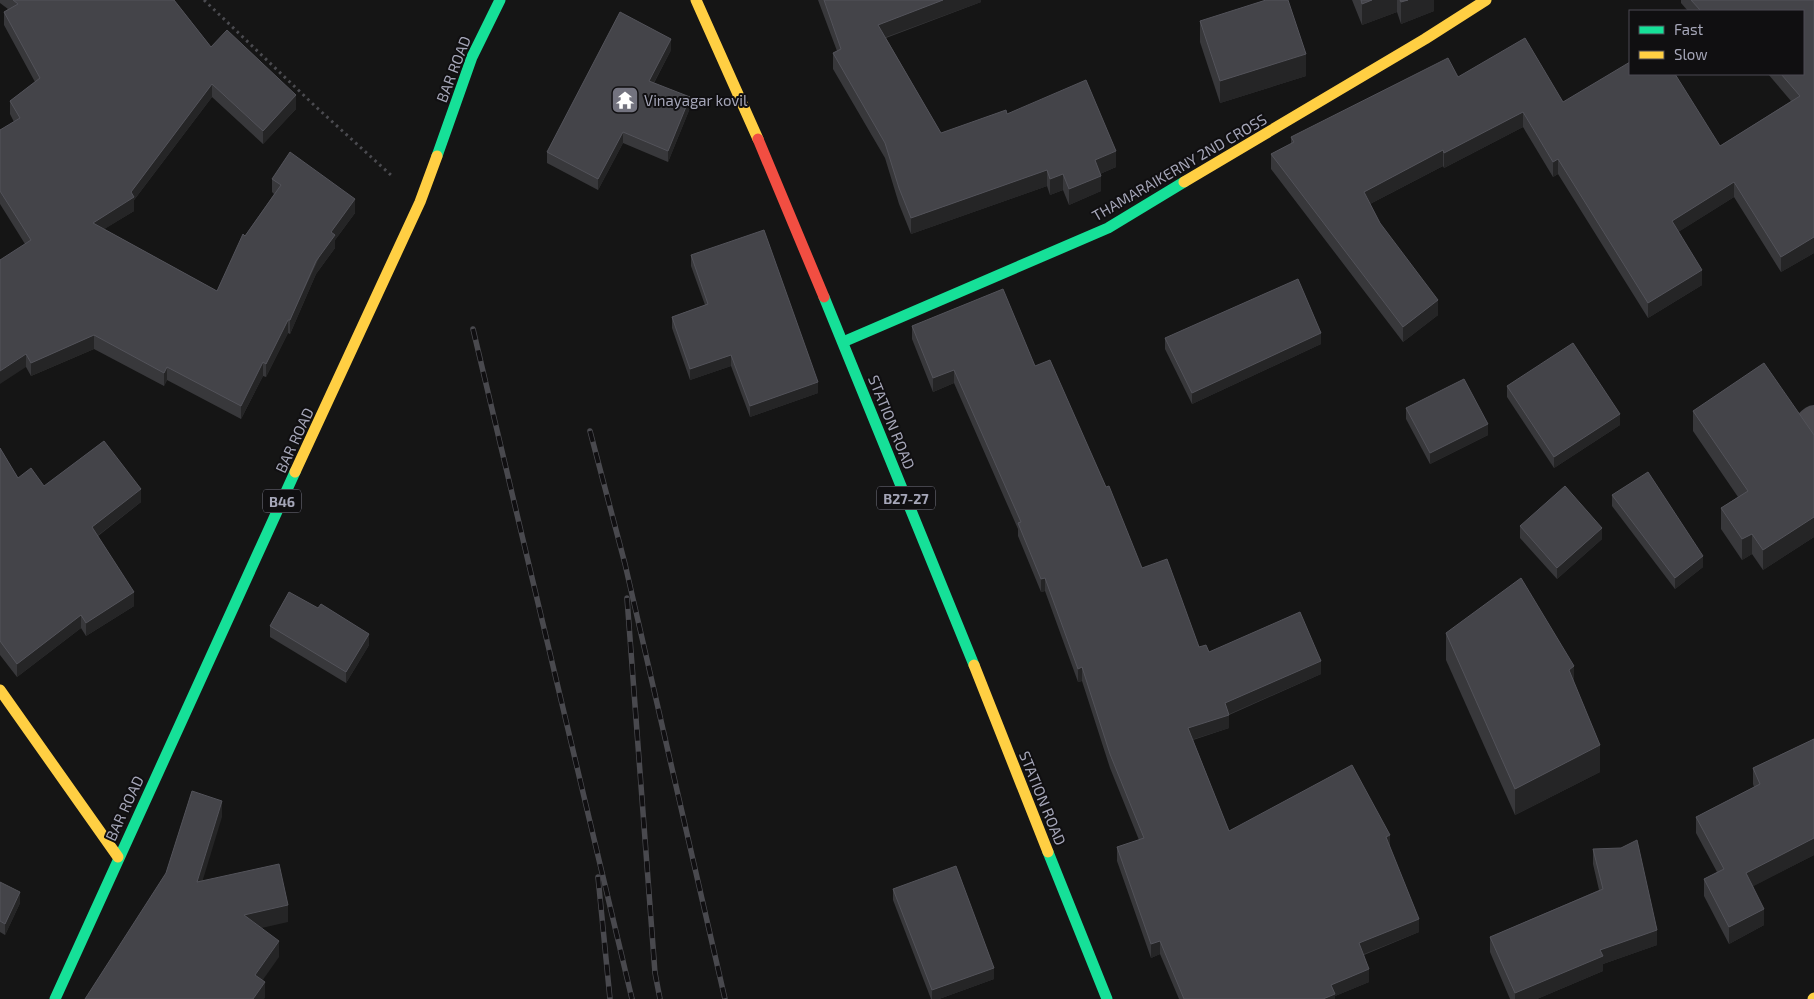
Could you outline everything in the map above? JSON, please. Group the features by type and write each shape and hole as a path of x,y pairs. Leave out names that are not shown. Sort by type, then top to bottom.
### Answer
{"main road":[{"name":"BAR ROAD","path":"56,999 118,857 420,202 472,57 500,0"},
{"name":"STATION ROAD","path":"696,0 777,180 1107,999"},
{"name":"THAMARAIKERNY 2ND CROSS","path":"843,342 1108,228 1425,39 1486,0"},
{"path":"0,690 118,857"}],"path":[{"path":"204,0 315,106 420,202"}],"building":[{"path":"13,0 174,0 211,47 227,30 296,95 263,131 212,84 131,192 134,197 93,223 217,291 243,234 245,236 281,185 272,179 290,152 355,199 331,232 335,235 316,261 290,320 288,320 266,364 263,362 241,406 167,367 164,373 94,335 31,363 26,354 0,371 0,260 31,240 0,191 0,130 20,118 10,101 40,78 4,12 18,4"},
{"path":"824,0 943,0 878,25 941,133 1006,110 1007,114 1086,80 1116,151 1095,160 1101,176 1069,189 1063,174 1050,179 1047,170 911,218 899,188 885,143 833,53 841,49"},
{"path":"1266,0 1288,0 1306,54 1220,81 1200,21"},
{"path":"1361,0 1372,0 1362,4"},
{"path":"1691,0 1814,0 1814,237 1781,257 1734,182 1672,221 1702,270 1648,303 1558,159 1553,162 1523,112 1444,153 1443,150 1364,192 1380,223 1438,300 1403,327 1271,154 1294,142 1291,137 1448,58 1458,77 1525,38 1563,102 1629,63 1629,75 1676,75 1720,146 1800,96 1782,75 1804,75 1804,10 1700,10"},
{"name":"Vinayagar kovil","path":"620,12 671,39 649,81 690,97 668,151 623,132 598,179 547,152"},
{"path":"764,230 818,382 750,406 731,355 690,369 672,317 708,304 691,255"},
{"path":"1298,279 1321,333 1192,393 1165,338"},
{"path":"1003,289 1035,366 1050,360 1106,487 1109,486 1142,568 1167,559 1199,647 1206,645 1209,652 1300,612 1321,661 1225,703 1229,715 1188,728 1229,831 1352,765 1390,835 1386,837 1419,919 1359,943 1369,969 1331,985 1335,994 1323,999 1184,999 1160,941 1151,944 1117,847 1144,838 1110,754 1082,667 1078,669 1045,578 1041,579 1018,523 1021,522 954,370 933,378 912,326"},
{"path":"1573,343 1620,414 1554,457 1507,386"},
{"path":"1764,363 1814,435 1814,517 1763,550 1752,534 1742,539 1721,508 1748,491 1693,411"},
{"path":"1464,379 1488,424 1430,453 1406,408"},
{"path":"104,441 141,489 92,527 134,592 86,623 81,615 17,664 0,641 0,448 18,478 31,468 44,486"},
{"path":"1648,472 1703,556 1675,578 1612,495"},
{"path":"1565,486 1602,528 1557,568 1520,526"},
{"path":"1521,578 1574,666 1569,670 1600,745 1515,789 1446,633"},
{"path":"289,592 318,608 321,604 369,634 346,672 270,626"},
{"path":"1814,739 1814,838 1746,873 1764,909 1729,927 1704,879 1724,869 1696,817 1760,784 1753,768"},
{"path":"192,791 222,801 197,882 279,864 288,905 244,915 279,941 255,975 265,982 253,999 85,999 166,873"},
{"path":"1637,840 1657,930 1600,950 1603,956 1515,993 1490,937 1603,889 1593,849 1621,848"},
{"path":"956,866 994,968 932,990 893,889"},
{"path":"0,882 20,892 5,924 0,921"}],"railway":[{"path":"473,329 632,999"},
{"path":"590,431 625,564 725,999"},
{"path":"627,598 655,973 660,999"},
{"path":"598,877 610,999"}],"traffic: fast":[{"path":"437,156 472,57 500,0"},
{"path":"843,342 1108,228 1184,182"},
{"path":"824,297 974,665"},
{"path":"55,999 295,472"},
{"path":"1048,852 1107,999"}],"traffic: slow":[{"path":"696,0 758,139"},
{"path":"1184,182 1425,39 1486,0"},
{"path":"295,472 420,202 437,156"},
{"path":"974,665 1048,852"},
{"path":"0,690 118,857"}],"traffic: jam":[{"path":"758,139 824,297"}],"place":[{"name":"Vinayagar kovil","path":"625,100"}]}
